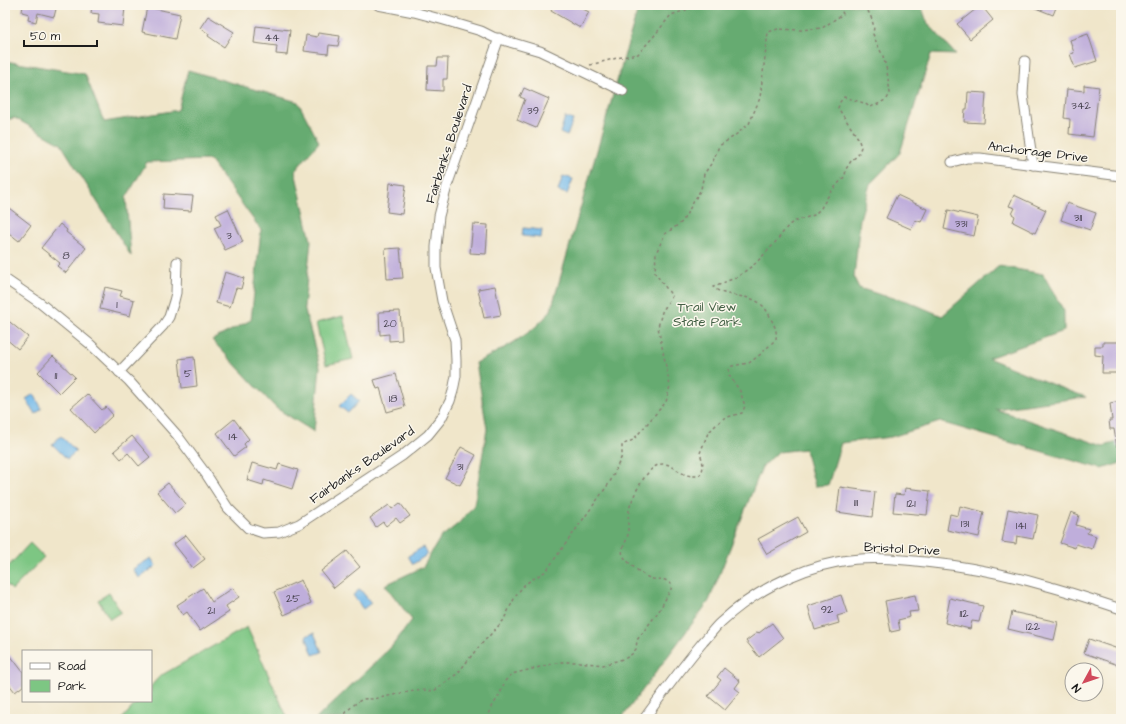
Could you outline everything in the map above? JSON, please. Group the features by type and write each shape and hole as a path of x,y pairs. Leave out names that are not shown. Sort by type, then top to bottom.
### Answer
{"street":[{"path":"378,5 414,12 481,31 540,52 577,68 623,91"},
{"name":"Fairbanks Boulevard","path":"5,279 40,303 90,344 129,381 177,436 206,474 228,508 248,528 263,533 279,532 299,524 402,456 428,435 441,419 450,401 456,376 455,340 442,301 436,268 436,247 439,216 447,186 499,38"},
{"path":"1025,61 1023,95 1033,165"},
{"name":"Anchorage Drive","path":"952,162 967,158 980,158 1121,176"},
{"path":"119,372 163,326 169,317 176,293 177,262"},
{"name":"Bristol Drive","path":"644,719 692,655 720,622 746,601 767,588 806,570 838,562 870,558 911,560 956,566 1040,584 1121,609"}],"path":[{"path":"577,68 638,54 671,15 701,5"},
{"path":"342,719 346,712 363,699 373,699 424,689 434,691 458,673 476,650 503,621 516,595 525,584 546,571 610,482 622,456 622,445 633,440 666,402 670,386 658,327 662,312 672,296 655,273 656,253 665,234 682,222 702,189 704,174 713,161 719,146 749,124 760,98 768,32 778,29 801,30 822,28 843,14 839,5"},
{"path":"487,719 505,681 512,674 560,662 579,662 603,665 626,658 632,654 636,649 637,640 671,589 672,584 667,580 660,578 652,579 645,576 622,556 622,549 628,534 628,521 632,502 648,473 656,466 662,464 677,469 684,474 699,476 704,467 700,454 708,433 724,418 742,413 745,406 743,397 729,376 729,370 732,366 749,363 761,354 776,339 777,331 770,315 762,305 754,299 719,292 713,287 736,278 756,263 793,222 814,215 845,176 848,165 858,156 861,147 858,138 838,108 840,102 844,97 870,106 887,99 890,93 883,56 873,34 874,27 866,5"}],"green space":[{"name":"Trail View State Park","path":"639,5 921,5 927,22 956,55 931,54 900,153 870,184 860,219 854,278 859,288 907,301 942,316 999,266 1043,274 1064,311 1064,331 988,358 1086,397 995,409 1104,446 1121,441 1121,463 1102,469 940,422 891,437 841,443 828,485 815,486 805,449 778,452 762,467 709,601 621,719 316,719 392,646 412,620 385,585 423,567 440,538 459,523 474,505 487,429 476,363 527,334 544,319 551,310"},
{"path":"5,61 85,74 104,122 178,110 188,70 298,102 319,142 295,171 311,241 304,307 320,367 314,432 276,408 212,340 251,320 261,230 210,160 147,162 126,198 131,256 61,144 15,118 5,120"},
{"path":"343,316 353,359 326,365 316,323"},
{"path":"30,543 44,557 12,590 5,583 5,570"},
{"path":"109,593 121,612 110,619 98,600"},
{"path":"247,627 288,719 122,719 137,702 152,702 152,685 160,676"}],"water":[{"path":"565,117 573,120 567,136 560,133"},
{"path":"563,176 573,179 567,194 558,191"},
{"path":"523,228 542,230 541,238 522,236"},
{"path":"34,394 42,409 35,414 26,399"},
{"path":"351,394 359,401 348,413 339,406"},
{"path":"61,436 76,451 67,459 52,444"},
{"path":"423,547 428,554 413,564 408,556"},
{"path":"151,558 156,566 139,578 133,569"},
{"path":"360,589 371,603 363,609 353,595"},
{"path":"314,633 322,652 313,655 306,636"}],"building":[{"path":"23,5 57,5 54,17 38,13 36,22 28,20 29,14 22,12"},
{"path":"92,5 125,7 123,26 98,23 99,14 91,13"},
{"path":"554,5 575,5 589,12 580,28 551,11"},
{"path":"981,5 993,20 970,39 957,24"},
{"path":"1028,5 1057,5 1053,15"},
{"path":"147,7 180,14 175,39 142,32"},
{"path":"208,16 234,32 224,47 208,36 209,34 200,28"},
{"path":"256,26 290,30 287,55 276,54 277,46 254,43"},
{"path":"318,33 340,36 338,46 329,45 328,54 304,51 306,35 317,37"},
{"path":"1088,34 1097,61 1075,68 1070,54 1074,53 1070,40"},
{"path":"438,58 448,58 447,79 443,79 443,91 427,90 428,66 437,66"},
{"path":"1084,85 1099,87 1093,137 1069,134 1070,119 1064,118 1067,89 1084,91"},
{"path":"524,88 549,99 536,128 517,120 525,99 520,97"},
{"path":"968,92 986,93 984,123 964,122 965,109 967,109"},
{"path":"390,183 406,185 402,214 387,212"},
{"path":"164,194 193,196 191,211 163,209"},
{"path":"897,195 927,209 921,222 915,220 911,229 886,218"},
{"path":"1014,195 1046,210 1035,233 1013,222 1015,216 1012,214 1015,208 1009,206"},
{"path":"1067,203 1096,213 1090,230 1061,220"},
{"path":"5,205 31,225 19,241 5,230"},
{"path":"228,209 243,242 225,250 214,228 221,225 216,215"},
{"path":"948,210 978,217 974,236 944,229"},
{"path":"60,224 67,230 66,232 86,248 66,273 57,266 60,263 41,248"},
{"path":"473,224 488,225 486,254 470,253"},
{"path":"400,248 403,278 387,279 385,249"},
{"path":"225,272 244,278 241,289 236,288 230,307 216,303"},
{"path":"495,286 501,315 484,318 478,289"},
{"path":"105,287 122,291 120,296 134,300 130,316 100,309"},
{"path":"400,311 402,340 389,341 389,334 380,335 379,312"},
{"path":"5,318 28,337 18,349 5,338"},
{"path":"1103,342 1121,342 1121,373 1102,373 1103,356 1095,355 1095,346 1103,346"},
{"path":"53,356 75,377 59,393 38,372"},
{"path":"194,357 197,386 182,388 179,359"},
{"path":"396,374 405,407 387,412 380,388 377,389 374,380"},
{"path":"87,394 102,410 106,407 113,415 94,433 71,408"},
{"path":"1121,401 1121,446 1117,447 1114,429 1110,429 1109,420 1112,420 1110,403"},
{"path":"234,419 249,439 244,444 246,447 234,456 217,433"},
{"path":"132,436 150,457 139,466 128,453 121,459 114,451"},
{"path":"461,447 476,455 460,485 445,478"},
{"path":"252,463 277,470 279,464 298,470 292,489 264,480 263,485 247,480"},
{"path":"168,483 186,504 175,513 157,492"},
{"path":"840,487 875,492 872,517 837,512"},
{"path":"905,488 930,491 927,515 893,512 895,494 904,495"},
{"path":"400,503 410,516 400,523 396,518 386,526 383,522 376,527 370,518 389,505 392,509"},
{"path":"960,506 984,512 979,537 947,530 950,514 958,516"},
{"path":"1008,509 1038,515 1033,539 1017,536 1016,544 1002,542"},
{"path":"1071,512 1079,515 1076,525 1089,529 1087,533 1096,536 1092,549 1076,544 1075,548 1060,543"},
{"path":"798,517 806,532 767,554 758,539"},
{"path":"186,535 205,559 193,568 174,544"},
{"path":"347,551 360,567 334,588 321,571"},
{"path":"301,580 311,603 284,615 274,592"},
{"path":"203,588 212,602 233,588 239,597 226,606 229,612 200,631 187,612 183,615 177,605"},
{"path":"841,595 847,613 837,616 839,623 815,630 808,606"},
{"path":"915,595 918,611 909,612 910,617 898,620 900,630 891,632 885,601"},
{"path":"950,598 983,606 979,622 972,621 970,629 945,623"},
{"path":"1012,612 1058,622 1054,640 1008,629"},
{"path":"772,623 783,638 759,657 746,641"},
{"path":"1089,639 1121,650 1121,666 1084,653"},
{"path":"10,655 22,671 22,687 15,692 5,679 5,658"},
{"path":"724,668 740,681 735,688 740,692 725,710 708,696 721,680 717,677"}]}
